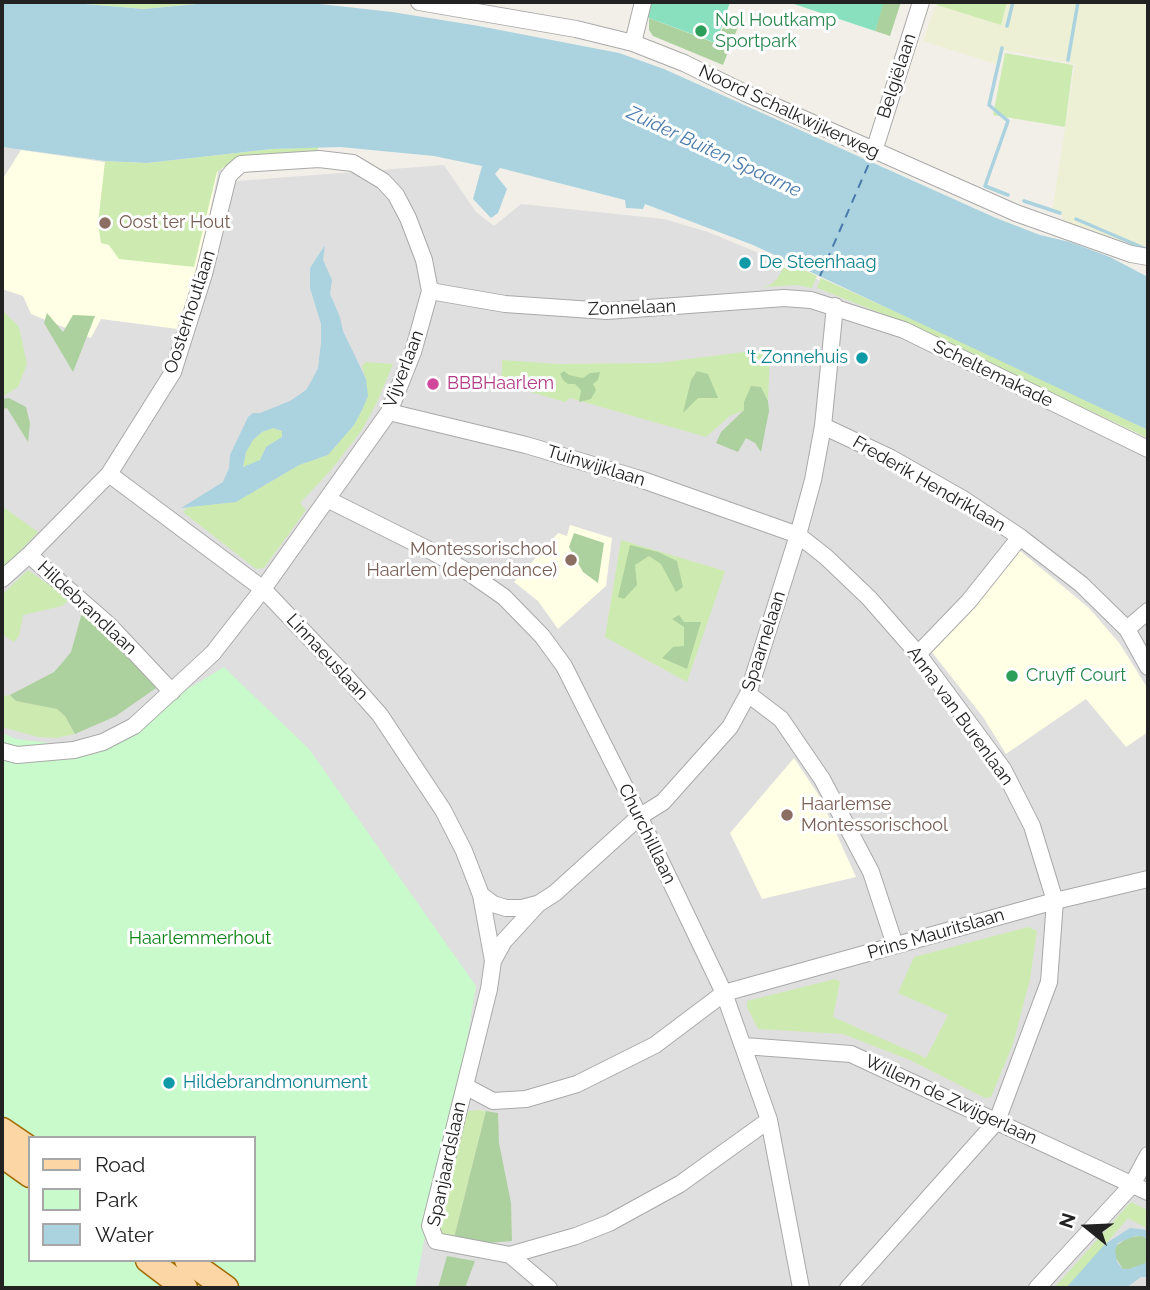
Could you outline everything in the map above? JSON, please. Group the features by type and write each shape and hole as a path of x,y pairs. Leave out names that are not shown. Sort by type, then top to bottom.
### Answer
{"main road":[{"path":"2,1130 28,1148"},
{"path":"2,1155 28,1174"},
{"path":"151,1262 185,1288"},
{"path":"190,1262 226,1288"}],"street":[{"name":"Noord Schalkwijkerweg","path":"419,2 576,29 633,43 684,63 745,93 1016,213 1130,254 1148,257"},
{"path":"633,43 643,2"},
{"name":"Belgiëlaan","path":"874,151 921,2"},
{"name":"Oosterhoutlaan","path":"2,579 109,474 173,372 204,274 228,177 232,172 241,164 319,159 354,163 369,171"},
{"name":"Vijverlaan","path":"2,751 17,755 74,750 121,734 173,692 213,653 263,589 389,412 413,352 430,292 424,260 397,195 369,171"},
{"name":"Zonnelaan","path":"430,292 505,304 607,311 784,298 811,300 835,306"},
{"name":"Spaarnelaan","path":"493,961 504,941 538,904 555,893 639,817 663,803 730,727 748,694 813,480 823,426 835,306"},
{"name":"Scheltemakade","path":"835,306 904,330 1148,449"},
{"name":"Tuinwijklaan","path":"389,412 526,445 640,479 798,535"},
{"name":"Frederik Hendriklaan","path":"823,426 891,458 962,499 1020,537 1082,584 1127,629 1148,667"},
{"name":"Linnaeuslaan","path":"109,474 263,589 380,715 443,810 464,851 481,895 493,961 489,989 465,1086"},
{"name":"Churchilllaan","path":"327,499 468,572 504,597 542,636 564,666 724,993 769,1120 801,1288"},
{"name":"Anna van Burenlaan","path":"798,535 826,557 869,598 918,654 1003,769 1032,826 1055,901 1049,982 997,1121 848,1288"},
{"path":"918,654 969,601 1020,537"},
{"name":"Hildebrandlaan","path":"29,555 109,625 173,692"},
{"path":"1127,629 1148,611"},
{"path":"748,694 781,719 822,779 871,872 895,945"},
{"path":"2,741 41,754"},
{"name":"Prins Mauritslaan","path":"724,993 1055,901 1148,879"},
{"path":"481,895 493,904 506,908 538,904"},
{"path":"465,1086 493,1101 526,1100 578,1084 655,1045 724,993"},
{"name":"Willem de Zwijgerlaan","path":"744,1046 851,1054 1148,1192"},
{"name":"Spanjaardslaan","path":"465,1086 430,1226 436,1241 510,1255"},
{"path":"510,1255 576,1236 609,1223 680,1184 769,1120"},
{"path":"1037,1288 1132,1185 1148,1155"},
{"path":"510,1255 547,1288"}],"shaded area":[{"path":"937,2 1148,2 1148,252 1077,227 1063,221 1063,216 1052,212 1075,64 1004,50 999,65 923,41"},
{"path":"2,147 148,167 213,163 237,181 444,165 476,212 494,226 521,204 664,219 708,232 871,304 1148,447 1148,1288 2,1288"},
{"name":"Oost ter Hout","path":"21,150 104,162 149,165 221,157 199,266 178,329 101,319 91,338 31,314 23,296 2,289 2,180"},
{"name":"Montessorischool Haarlem (dependance)","path":"570,525 612,538 606,586 558,629 538,601 514,582 558,533 567,536"},
{"path":"1018,549 1089,608 1120,644 1148,689 1148,732 1126,747 1086,699 1006,754 983,717 931,651"},
{"name":"Haarlemse Montessorischool","path":"794,758 820,797 856,877 762,899 730,833"}],"green space":[{"path":"61,2 218,2 144,9"},
{"name":"Nol Houtkamp Sportpark","path":"639,2 730,2 716,43 636,13"},
{"name":"Nol Houtkamp Sportpark","path":"788,2 884,2 875,31"},
{"path":"883,2 901,2 890,36 875,31"},
{"path":"938,2 1007,2 1001,25 937,5"},
{"path":"649,18 715,43 726,22 738,27 723,65 653,36 649,30"},
{"path":"1005,53 1073,65 1065,127 993,115"},
{"path":"318,147 318,158 242,161 217,172 194,267 119,259 109,245 101,243 98,224 105,161 147,163 272,149"},
{"path":"787,262 817,276 812,288 797,285 762,287 777,279"},
{"path":"821,278 1148,430 1148,438 893,318 817,288"},
{"path":"2,310 19,327 27,364 18,387 2,397"},
{"path":"47,313 63,332 73,315 95,316 73,372 44,323"},
{"path":"770,351 768,401 761,387 745,410 730,416 706,437 570,398 565,402 499,383 502,360 558,364 658,363"},
{"path":"366,362 393,364 377,402 362,430 331,470 300,503 306,510 264,568 256,569 183,512 196,506 236,502 299,465 328,455 354,425 362,410 366,379 362,366"},
{"path":"564,371 583,378 590,373 600,372 598,380 593,384 596,390 591,399 579,402 581,390 575,384 568,384 563,380 560,374"},
{"path":"697,371 708,374 718,398 698,398 683,413 691,380"},
{"path":"751,386 761,387 768,401 769,411 761,452 755,443 746,438 738,452 716,443 721,432 744,410 744,402"},
{"path":"9,398 26,407 30,423 28,442 7,408 2,409 2,399"},
{"path":"273,428 282,431 282,437 266,447 260,460 243,467 246,452 253,440 262,432"},
{"path":"2,506 38,532 2,569"},
{"path":"574,533 604,543 598,583 583,572 569,547"},
{"path":"621,540 725,571 687,682 605,637"},
{"path":"630,545 658,552 677,561 683,587 676,592 661,564 649,556 635,565 637,585 624,599 618,597"},
{"path":"28,570 70,600 62,606 23,615 19,636 14,642 2,634 2,595"},
{"path":"83,609 139,664 156,688 116,716 75,734 65,716 57,709 16,701 10,695 54,672 62,663 71,652"},
{"path":"679,615 684,622 701,622 687,669 662,658 673,647 684,646 684,627 672,619"},
{"name":"Haarlemmerhout","path":"224,667 309,749 476,986 460,1083 436,1180 415,1288 2,1288 2,733 16,739 90,748"},
{"path":"10,695 16,701 57,709 65,716 75,734 56,738 38,737 2,727 2,696"},
{"path":"1028,927 1037,931 1030,979 1013,1044 991,1097 985,1098 910,1060 843,1034 758,1029 747,1007 747,1001 835,979 840,982 833,1017 926,1058 948,1015 898,993 914,957"},
{"path":"486,1111 454,1238 442,1234 437,1222 464,1114"},
{"path":"486,1111 498,1113 499,1143 511,1203 512,1241 488,1243 454,1238"},
{"path":"1131,1202 1148,1210 1148,1229 1128,1218 1074,1281 1066,1288 1054,1288"},
{"path":"1142,1236 1148,1239 1148,1263 1123,1269 1114,1255 1116,1246 1129,1237"},
{"path":"447,1256 475,1261 465,1288 438,1288"}],"water":[{"name":"Zuider Buiten Spaarne","path":"2,2 61,2 144,9 218,2 320,4 479,26 619,53 664,69 996,218 1110,257 1148,277 1148,430 753,245 645,204 643,209 626,208 625,200 500,168 495,174 507,189 498,213 491,218 473,199 482,166 434,156 340,147 272,149 147,163 105,161 2,147"},
{"path":"325,245 323,260 332,280 330,294 343,331 366,379 368,396 354,425 328,455 299,465 236,502 181,508 223,482 229,468 230,455 248,417 290,401 306,390 312,380 318,368 321,324 310,288 310,268","holes":["273,428 282,431 282,437 266,447 260,460 243,467 246,452 253,440 262,432"]},
{"path":"1130,1228 1148,1230 1148,1239 1135,1236 1118,1243 1115,1250 1117,1262 1123,1269 1129,1269 1148,1262 1148,1277 1141,1277 1126,1288 1066,1288 1105,1244"}],"waterway":[{"path":"1007,26 1013,2"},
{"path":"1068,60 1078,2"},
{"path":"1002,48 989,105 1008,121 985,186 1008,195"},
{"path":"1024,201 1060,213"},
{"path":"1076,219 1146,249"}],"ferry route":[{"path":"820,276 870,161"}],"place":[{"name":"Nol Houtkamp Sportpark","path":"701,31"},
{"name":"Oost ter Hout","path":"105,223"},
{"name":"De Steenhaag","path":"745,263"},
{"name":"'t Zonnehuis","path":"862,358"},
{"name":"BBBHaarlem","path":"433,384"},
{"name":"Montessorischool Haarlem (dependance)","path":"571,560"},
{"name":"Cruyff Court","path":"1012,676"},
{"name":"Haarlemse Montessorischool","path":"787,815"},
{"name":"Hildebrandmonument","path":"169,1083"}]}
